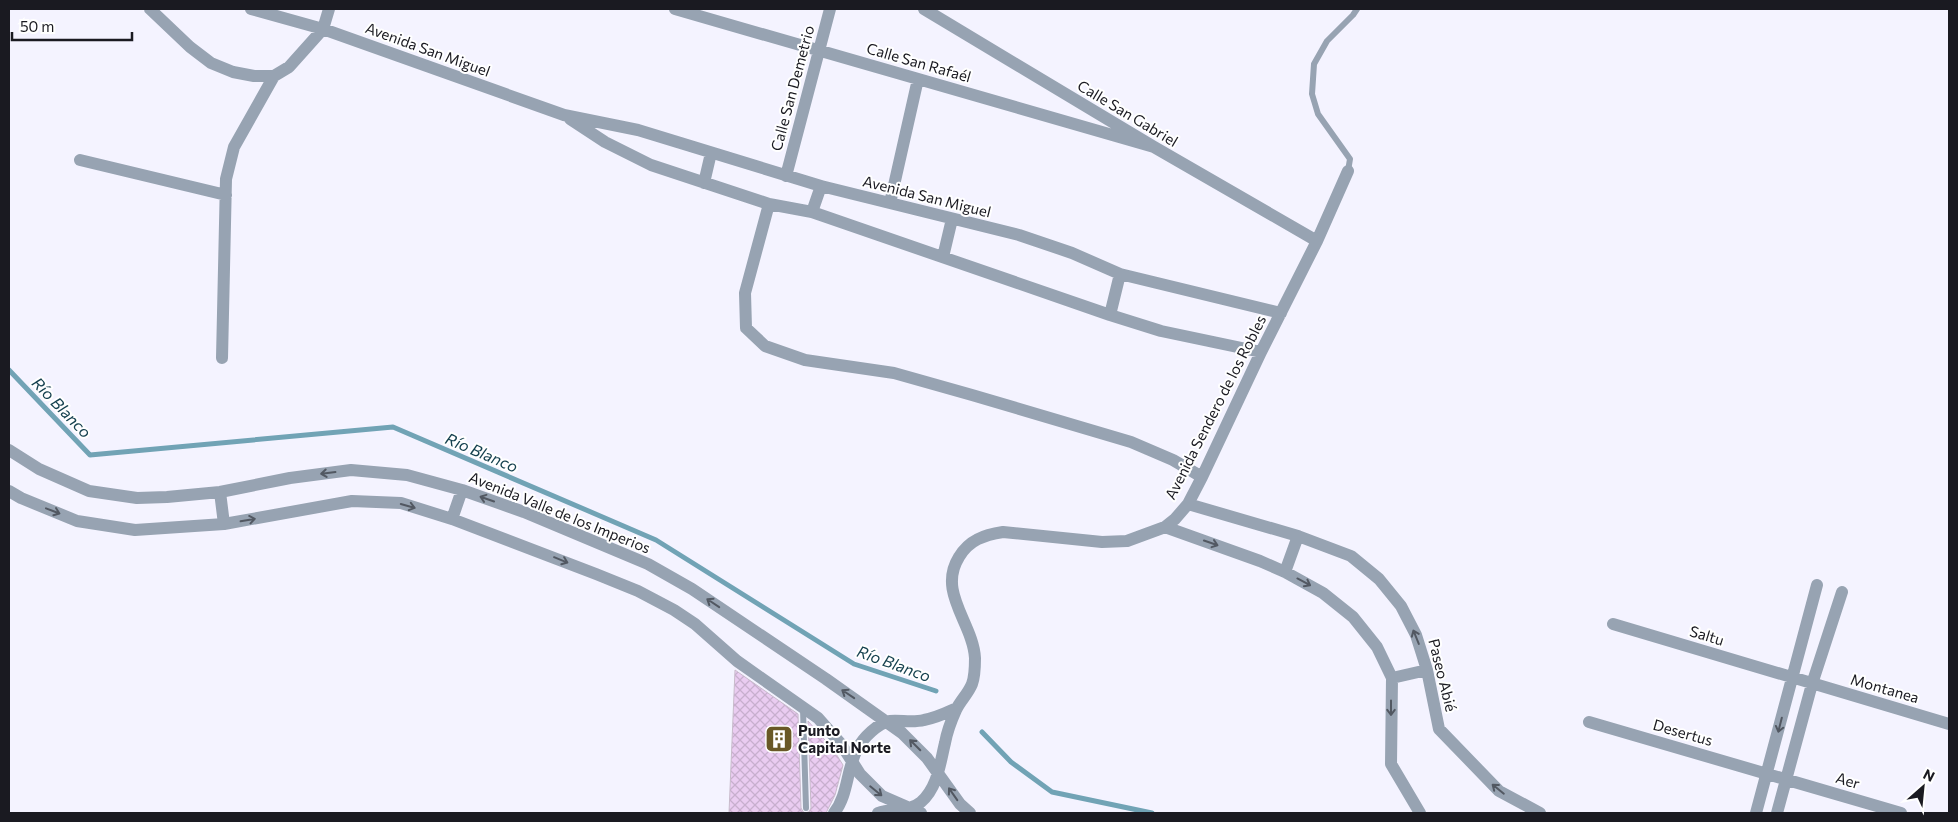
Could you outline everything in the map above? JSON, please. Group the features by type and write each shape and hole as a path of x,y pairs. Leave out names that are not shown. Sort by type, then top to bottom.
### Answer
{"street":[{"path":"150,9 190,47 211,63 233,72 254,76 274,76 290,67 323,29 328,9"},
{"name":"Avenida San Miguel","path":"251,9 323,29 564,116 638,130 821,186 1019,235 1072,253 1120,274 1280,313"},
{"name":"Calle San Rafaél","path":"675,9 1154,148"},
{"name":"Calle San Demetrio","path":"786,176 830,9"},
{"name":"Calle San Gabriel","path":"924,9 1154,148 1317,242"},
{"path":"222,358 226,179 234,147 274,76"},
{"path":"890,203 918,79"},
{"name":"Avenida San Miguel","path":"564,116 605,142 651,165 704,183 769,204 812,212 1161,331 1261,352"},
{"path":"704,183 711,153"},
{"path":"80,160 226,195"},
{"name":"Avenida Sendero de los Robles","path":"916,811 929,793 938,773 945,740 957,708 971,687 975,667 975,655 952,590 951,577 956,560 963,549 971,542 987,535 1003,532 1102,542 1127,541 1165,527 1175,519 1188,504 1202,477 1280,313 1317,242 1348,171"},
{"path":"812,212 821,186"},
{"path":"769,204 745,293 746,328 765,346 805,360 894,373 1131,442 1173,460 1202,477"},
{"path":"943,257 952,218"},
{"path":"1110,315 1120,274"},
{"name":"Avenida Valle de los Imperios","path":"9,450 39,470 89,491 137,498 220,492 290,478 350,470 407,474 462,490 524,512 648,564 692,589 888,721"},
{"path":"452,519 462,490"},
{"path":"9,491 20,498 77,521 135,530 224,524 352,502 401,503 452,519 638,591 674,610 694,624 755,675 803,707 830,731 860,774 882,796 916,811"},
{"path":"220,492 224,524"},
{"name":"Paseo Abié","path":"1188,504 1261,524 1351,556 1379,580 1401,606 1416,635 1427,670 1439,729 1499,791 1540,813"},
{"path":"1165,527 1260,561 1284,572 1323,593 1352,617 1377,648 1392,678 1391,764 1420,813"},
{"path":"1284,572 1298,536"},
{"path":"1756,813 1817,585"},
{"path":"1777,813 1812,684 1842,592"},
{"name":"Saltu","path":"1614,624 1812,684"},
{"path":"1392,678 1427,670"},
{"name":"Montanea","path":"1812,684 1949,724"},
{"path":"834,813 844,794 852,761 858,748 876,728 888,721 924,720 941,716 957,708"},
{"path":"888,721 916,745 960,804 970,813"},
{"name":"Desertus","path":"1589,722 1786,779"},
{"name":"Aer","path":"1786,779 1901,813"},
{"path":"878,813 916,811"}],"lane":[{"path":"1348,171 1350,159 1318,114 1312,94 1314,64 1327,41 1357,9"},
{"path":"803,707 806,808"}],"building":[{"name":"Punto Capital Norte","path":"735,670 798,714 801,808 804,813 729,813"},
{"path":"808,721 833,749 843,765 835,795 826,813 804,813 809,812 811,808"}],"waterway":[{"name":"Río Blanco","path":"9,370 90,455 393,427 656,540 854,664 936,691"},
{"name":"Río Blanco","path":"982,732 1011,762 1052,792 1152,813"}],"place":[{"name":"Punto Capital Norte","path":"779,739"}]}
